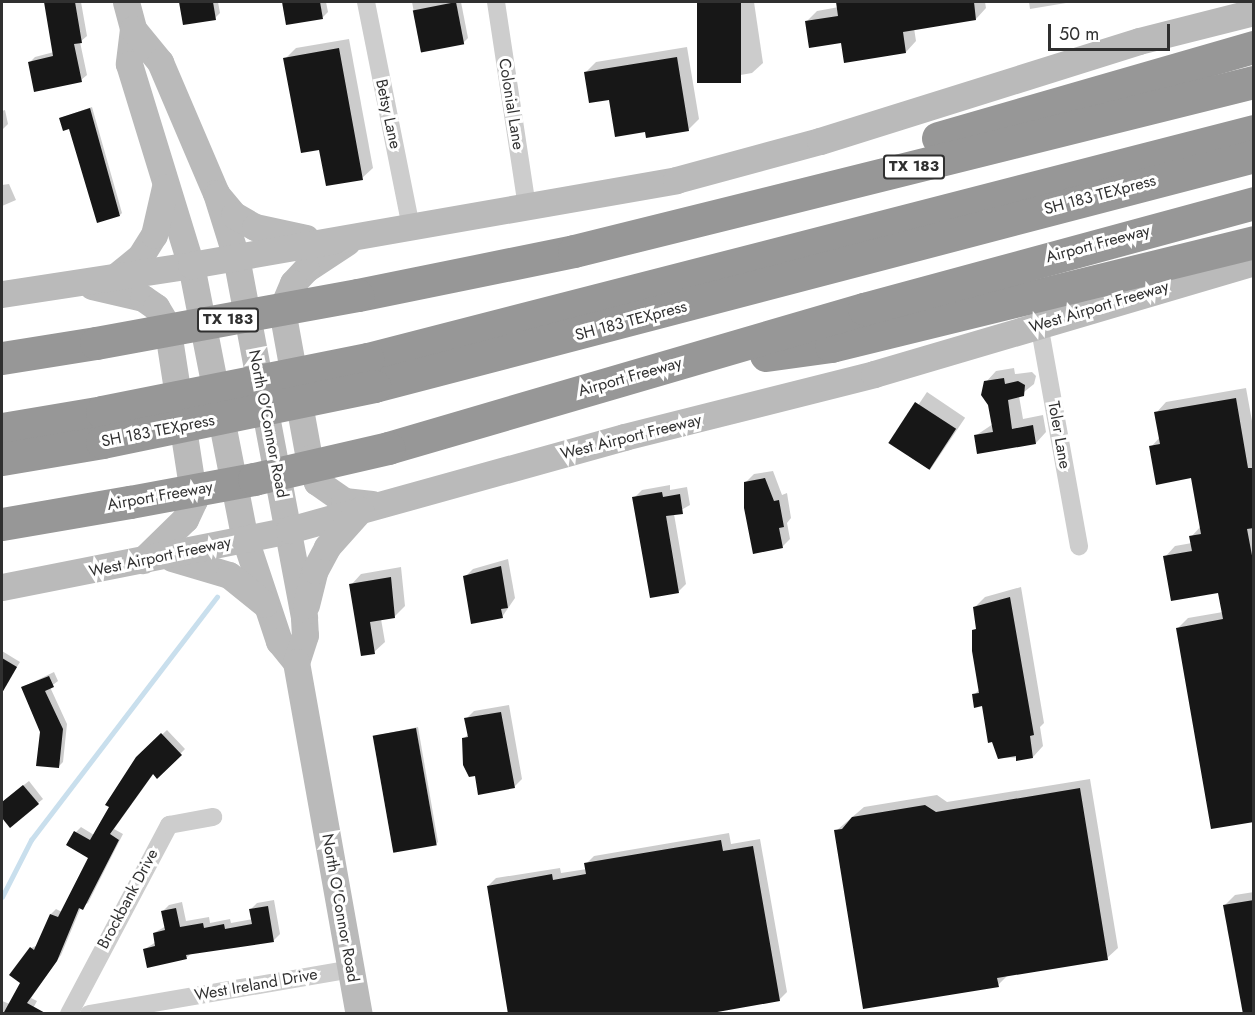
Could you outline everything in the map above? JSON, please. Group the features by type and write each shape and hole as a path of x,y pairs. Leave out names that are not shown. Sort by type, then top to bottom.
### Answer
{"highway":[{"path":"574,251 662,213 943,137 1254,47"},
{"name":"TX 183","path":"2,358 358,295 574,251 1254,82"},
{"name":"SH 183 TEXpress","path":"371,372 1254,131"},
{"name":"SH 183 TEXpress","path":"2,459 102,427 371,372 1254,156"},
{"name":"Airport Freeway","path":"2,524 254,479 388,448 643,373 1254,203"},
{"path":"643,373 831,346 1254,242"},
{"name":"SH 183 TEXpress","path":"2,429 102,427"}],"main road":[{"name":"North O'Connor Road","path":"126,2 133,29 129,64 166,177 190,266 245,539 279,641 296,662"},
{"path":"2,294 190,266 676,180 753,159 1138,41 1254,12"},
{"name":"North O'Connor Road","path":"133,29 160,62 216,194 236,257 304,618 305,635 296,662 359,1014"},
{"path":"114,277 140,257 154,235 166,177"},
{"path":"216,194 234,214 255,227 325,241"},
{"path":"358,235 306,268 293,283 285,302 284,321 309,458 317,482 344,501 369,508"},
{"name":"West Airport Freeway","path":"2,586 289,530 624,437 747,409 1254,262"},
{"path":"77,284 143,298 156,307 167,325 194,500 185,519 154,558 229,575 266,606"},
{"path":"304,618 315,570 327,547 369,508"}],"street":[{"name":"Betsy Lane","path":"366,2 411,226"},
{"name":"Colonial Lane","path":"496,2 527,207"},
{"name":"Toler Lane","path":"1039,324 1079,546"},
{"name":"Brockbank Drive","path":"69,1014 169,825 213,817"},
{"name":"West Ireland Drive","path":"89,1014 351,969"}],"building":[{"path":"44,2 75,2 82,43 74,44 82,82 34,92 28,62 53,56"},
{"path":"179,2 213,2 216,20 183,25"},
{"path":"282,2 320,2 323,19 286,25"},
{"path":"456,2 464,44 421,53 413,10"},
{"path":"697,2 741,2 741,83 697,83"},
{"path":"836,2 974,2 976,20 903,32 906,53 844,63 841,43 809,48 805,21 838,16"},
{"path":"339,48 363,180 326,186 319,150 301,153 283,58"},
{"path":"677,57 689,131 646,138 645,132 615,137 609,100 589,103 584,72"},
{"path":"90,108 120,216 97,223 69,129 63,131 59,118"},
{"path":"1004,378 1005,384 1018,381 1025,385 1024,396 1008,400 1012,429 1033,425 1036,444 977,454 974,435 993,432 988,405 981,395 984,381"},
{"path":"1236,398 1248,468 1254,468 1254,528 1247,529 1254,566 1254,822 1211,829 1176,628 1223,619 1218,593 1171,601 1163,556 1192,551 1189,536 1201,534 1191,478 1156,485 1149,446 1160,444 1154,412"},
{"path":"915,402 956,429 929,470 888,443"},
{"path":"765,478 774,501 779,500 784,527 779,528 783,548 753,554 744,508 744,482"},
{"path":"662,492 663,497 680,494 683,514 666,516 679,593 650,598 632,497"},
{"path":"501,566 508,608 501,609 503,618 471,624 463,576"},
{"path":"391,577 395,618 370,622 375,654 361,656 349,584"},
{"path":"1010,597 1034,735 1030,736 1033,758 1016,761 1016,756 998,759 992,742 988,743 982,706 974,708 972,694 979,693 972,651 972,630 976,629 973,607"},
{"path":"2,658 17,667 2,693"},
{"path":"49,676 54,687 45,691 63,729 59,768 36,766 40,732 21,687"},
{"path":"501,712 515,788 478,795 475,776 469,777 463,765 462,738 468,737 464,718"},
{"path":"416,728 437,845 393,853 373,736"},
{"path":"161,733 182,755 157,779 153,774 110,834 119,840 83,910 79,908 57,961 27,1003 47,1014 3,1014 20,983 9,975 30,947 34,950 50,914 58,917 88,858 66,845 74,831 90,840 109,807 105,805 136,757"},
{"path":"23,785 39,804 10,828 2,818 2,802"},
{"path":"1080,788 1108,960 997,978 999,987 863,1009 834,830 842,829 852,817 925,805 936,812"},
{"path":"721,840 723,851 753,846 780,1001 706,1014 508,1014 487,886 552,874 553,880 586,874 584,863"},
{"path":"1254,900 1254,1014 1243,1014 1223,905"},
{"path":"268,906 274,942 186,955 187,959 147,968 143,949 155,946 153,933 165,930 161,911 176,908 180,927 203,923 204,928 224,924 225,929 252,924 249,909"}],"waterway":[{"path":"2,897 31,840 217,597"}]}
